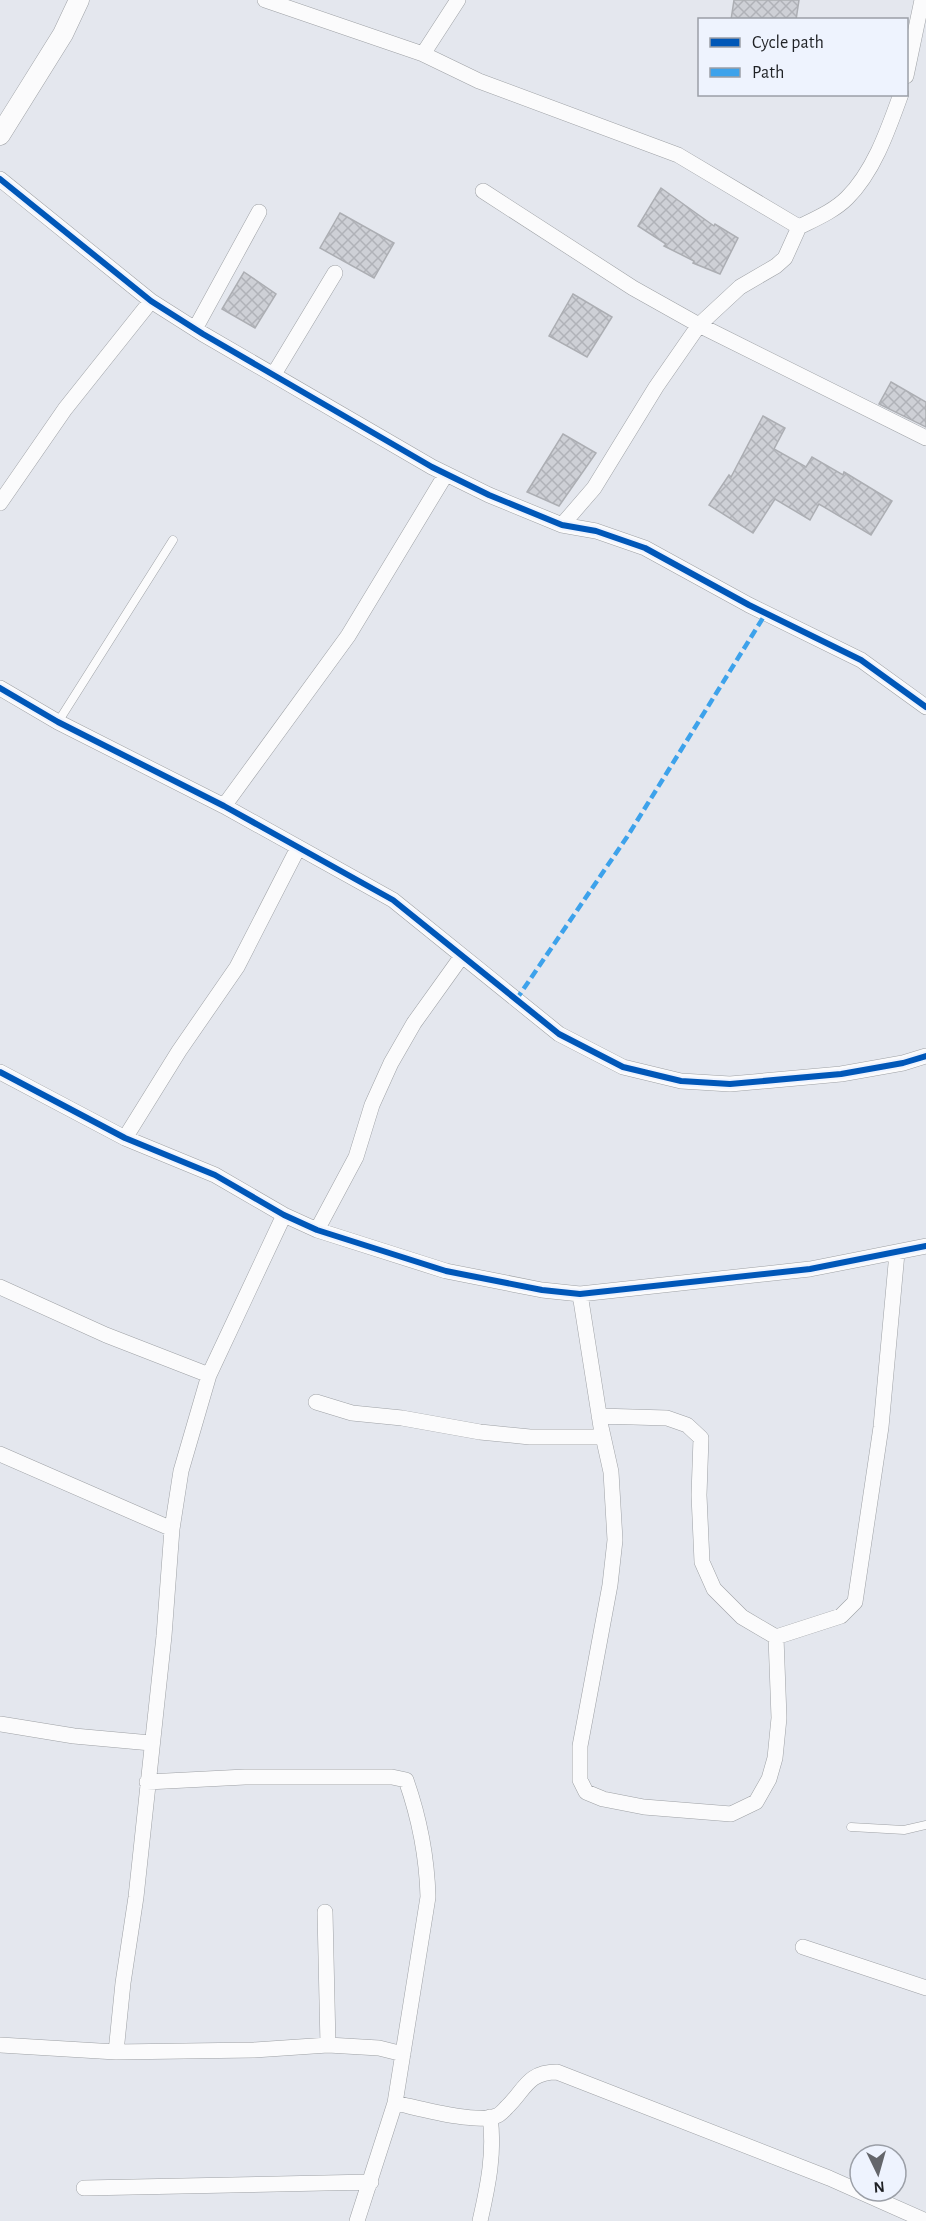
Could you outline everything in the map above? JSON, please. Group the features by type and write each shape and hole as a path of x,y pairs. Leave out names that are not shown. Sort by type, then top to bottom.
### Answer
{"street":[{"path":"0,135 63,34 79,0"},
{"path":"265,0 423,54 490,85 678,155 799,227"},
{"path":"423,54 458,0"},
{"path":"908,66 922,0"},
{"path":"562,525 594,488 656,387 699,325 740,287 776,266 785,258 799,227 847,199 864,177 886,134 900,96"},
{"path":"0,179 151,301 195,329 446,474 489,495 562,525 596,531 645,548 749,605 861,660 922,700"},
{"path":"483,191 633,288 699,325 926,438"},
{"path":"195,329 259,212"},
{"path":"273,374 335,273"},
{"path":"0,503 65,409 151,301"},
{"path":"224,806 348,636 446,474"},
{"path":"0,688 58,722 224,806 393,900 559,1034 623,1067 681,1081 730,1084 841,1074 903,1064 926,1056"},
{"path":"125,1138 179,1051 237,967 298,848"},
{"path":"317,1230 356,1158 372,1106 391,1063 414,1023 462,956"},
{"path":"0,1072 125,1138 215,1175 284,1215 317,1230 446,1270 542,1290 580,1294 810,1269 926,1246"},
{"path":"116,2052 123,1983 136,1897 164,1636 172,1529 181,1471 209,1375 284,1215"},
{"path":"599,1416 666,1418 687,1425 701,1438 699,1495 702,1562 714,1589 742,1617 776,1637 841,1616 855,1602 881,1427 897,1253"},
{"path":"0,1287 106,1335 209,1375"},
{"path":"580,1294 599,1416 611,1472 615,1540 610,1585 580,1746 580,1780 586,1792 603,1799 644,1807 731,1814 756,1802 769,1779 779,1718 776,1637"},
{"path":"316,1402 352,1413 402,1418 480,1432 531,1437 603,1437"},
{"path":"0,1454 172,1529"},
{"path":"0,1724 74,1736 151,1743"},
{"path":"147,1782 245,1777 392,1777 406,1780 412,1796 428,1875 428,1896 396,2103 357,2221"},
{"path":"325,1912 328,2045"},
{"path":"803,1947 926,1988"},
{"path":"0,2045 116,2052 254,2050 328,2045 379,2048 403,2054"},
{"path":"396,2103 457,2116 497,2116 532,2078 545,2072 557,2072 829,2178 926,2221"},
{"path":"480,2221 492,2159 493,2138 490,2117"},
{"path":"84,2188 371,2182"}],"lane":[{"path":"58,722 173,540"},
{"path":"851,1827 904,1830 926,1825"}],"building":[{"path":"734,0 799,0 796,18 731,18"},
{"path":"661,188 714,226 715,224 738,238 720,274 693,263 694,261 664,246 666,244 638,226"},
{"path":"340,213 394,243 374,278 320,248"},
{"path":"244,272 276,294 255,328 222,309"},
{"path":"573,294 612,317 587,357 549,336"},
{"path":"891,382 926,402 926,427 879,404"},
{"path":"763,416 785,428 774,449 806,467 812,457 843,475 844,472 892,501 871,535 819,504 810,520 775,499 753,533 709,505 729,475 731,477"},
{"path":"563,434 596,453 559,506 527,492"}],"marked path":[{"path":"516,1000 627,837 766,613"}],"cycle path":[{"path":"0,179 151,301 203,334 432,467 489,495 562,525 596,531 645,548 749,605 861,660 926,707"},
{"path":"0,688 58,722 224,806 393,900 559,1034 623,1067 681,1081 730,1084 841,1074 903,1063 926,1056"},
{"path":"0,1072 125,1138 215,1175 284,1215 317,1230 446,1271 542,1290 580,1294 810,1269 926,1246"}]}
